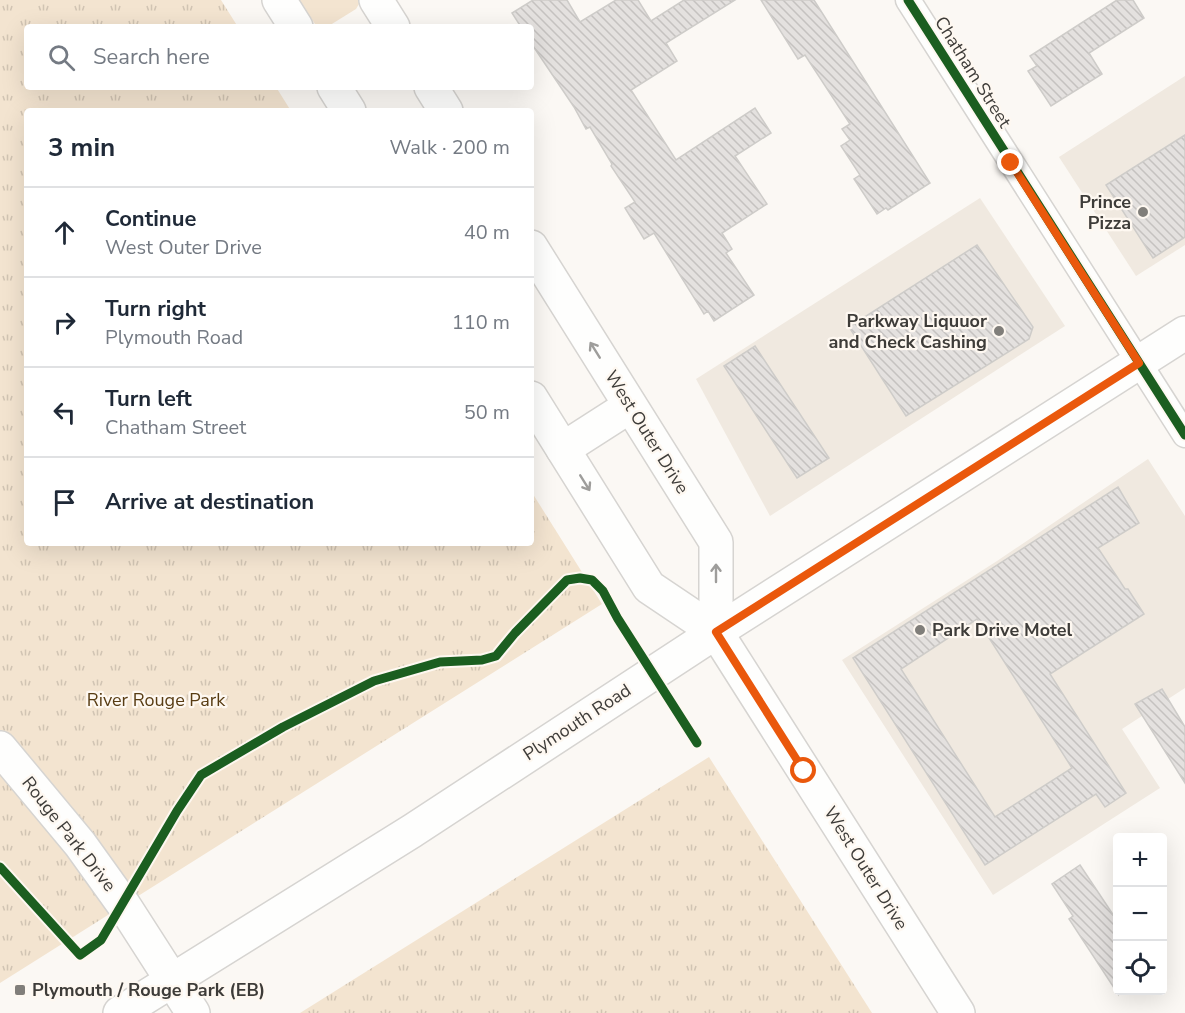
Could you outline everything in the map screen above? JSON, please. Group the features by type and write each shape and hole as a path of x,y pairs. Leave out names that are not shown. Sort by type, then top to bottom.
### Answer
{"main road":[{"path":"279,0 294,24"},
{"path":"336,90 347,108"},
{"path":"433,90 444,108"},
{"name":"West Outer Drive","path":"534,252 716,542 716,632"},
{"name":"Plymouth Road","path":"120,1013 412,831 716,632 1185,333"},
{"name":"West Outer Drive","path":"534,403 649,587 716,632 958,1013"},
{"path":"563,449 630,406"},
{"name":"Rouge Park Drive","path":"0,748 80,844 193,1013"}],"street":[{"name":"Chatham Street","path":"908,0 1185,435"}],"shaded area":[{"path":"1185,76 1185,245 1136,276 1059,157"},
{"path":"980,198 1065,326 770,516 696,379"},
{"path":"1148,459 1185,516 1185,688 1122,729 1160,788 993,895 842,660 997,561"}],"green space":[{"name":"River Rouge Park","path":"0,0 221,0 236,24 24,24 24,90 278,90 289,108 24,108 24,546 534,546 534,496 602,604 0,983"},
{"path":"299,0 358,0 359,4 356,9 332,24 315,24"},
{"path":"709,757 872,1013 300,1013"}],"building":[{"path":"533,0 567,0 580,22 616,0 638,0 651,21 684,0 735,0 666,43 677,61 631,90 676,160 755,108 771,133 735,156 767,204 722,233 732,249 726,253 754,295 714,321 708,311 704,314 654,233 644,239 625,208 635,202 611,166 612,164 590,127 586,129 534,47 534,24 519,24 512,13"},
{"path":"761,0 814,0 930,183 888,210 886,208 877,214 854,179 860,175 841,146 850,140 842,129 850,124 805,55 798,59"},
{"path":"1117,0 1133,0 1144,18 1089,53 1102,74 1051,106 1028,71 1037,66 1030,56"},
{"path":"1185,135 1185,237 1153,258 1106,185"},
{"path":"977,245 1033,327 1029,339 906,416 849,327"},
{"path":"755,346 829,458 797,478 724,366"},
{"path":"1118,487 1139,523 1098,548 1144,614 1050,674 1126,793 1105,807 1096,794 985,865 853,658","holes":["977,619 1072,768 995,817 901,669"]},
{"path":"1162,689 1185,727 1185,783 1135,704"},
{"path":"1080,865 1113,914 1113,986 1069,919 1073,916 1052,884"}],"cycle path":[{"path":"908,0 1185,435"},
{"path":"0,867 80,955 101,940 177,811 201,775 283,727 374,681 440,662 482,660 496,656 515,633 567,580 580,578 592,580 603,591 618,619 697,743"}],"place":[{"name":"Prince Pizza","path":"1143,212"},
{"name":"Parkway Liquuor and Check Cashing","path":"999,331"},
{"name":"Park Drive Motel","path":"920,630"},
{"name":"Plymouth / Rouge Park (EB)","path":"20,990"}],"route":[{"path":"804,771 716,632 1139,363 1011,163"}]}
